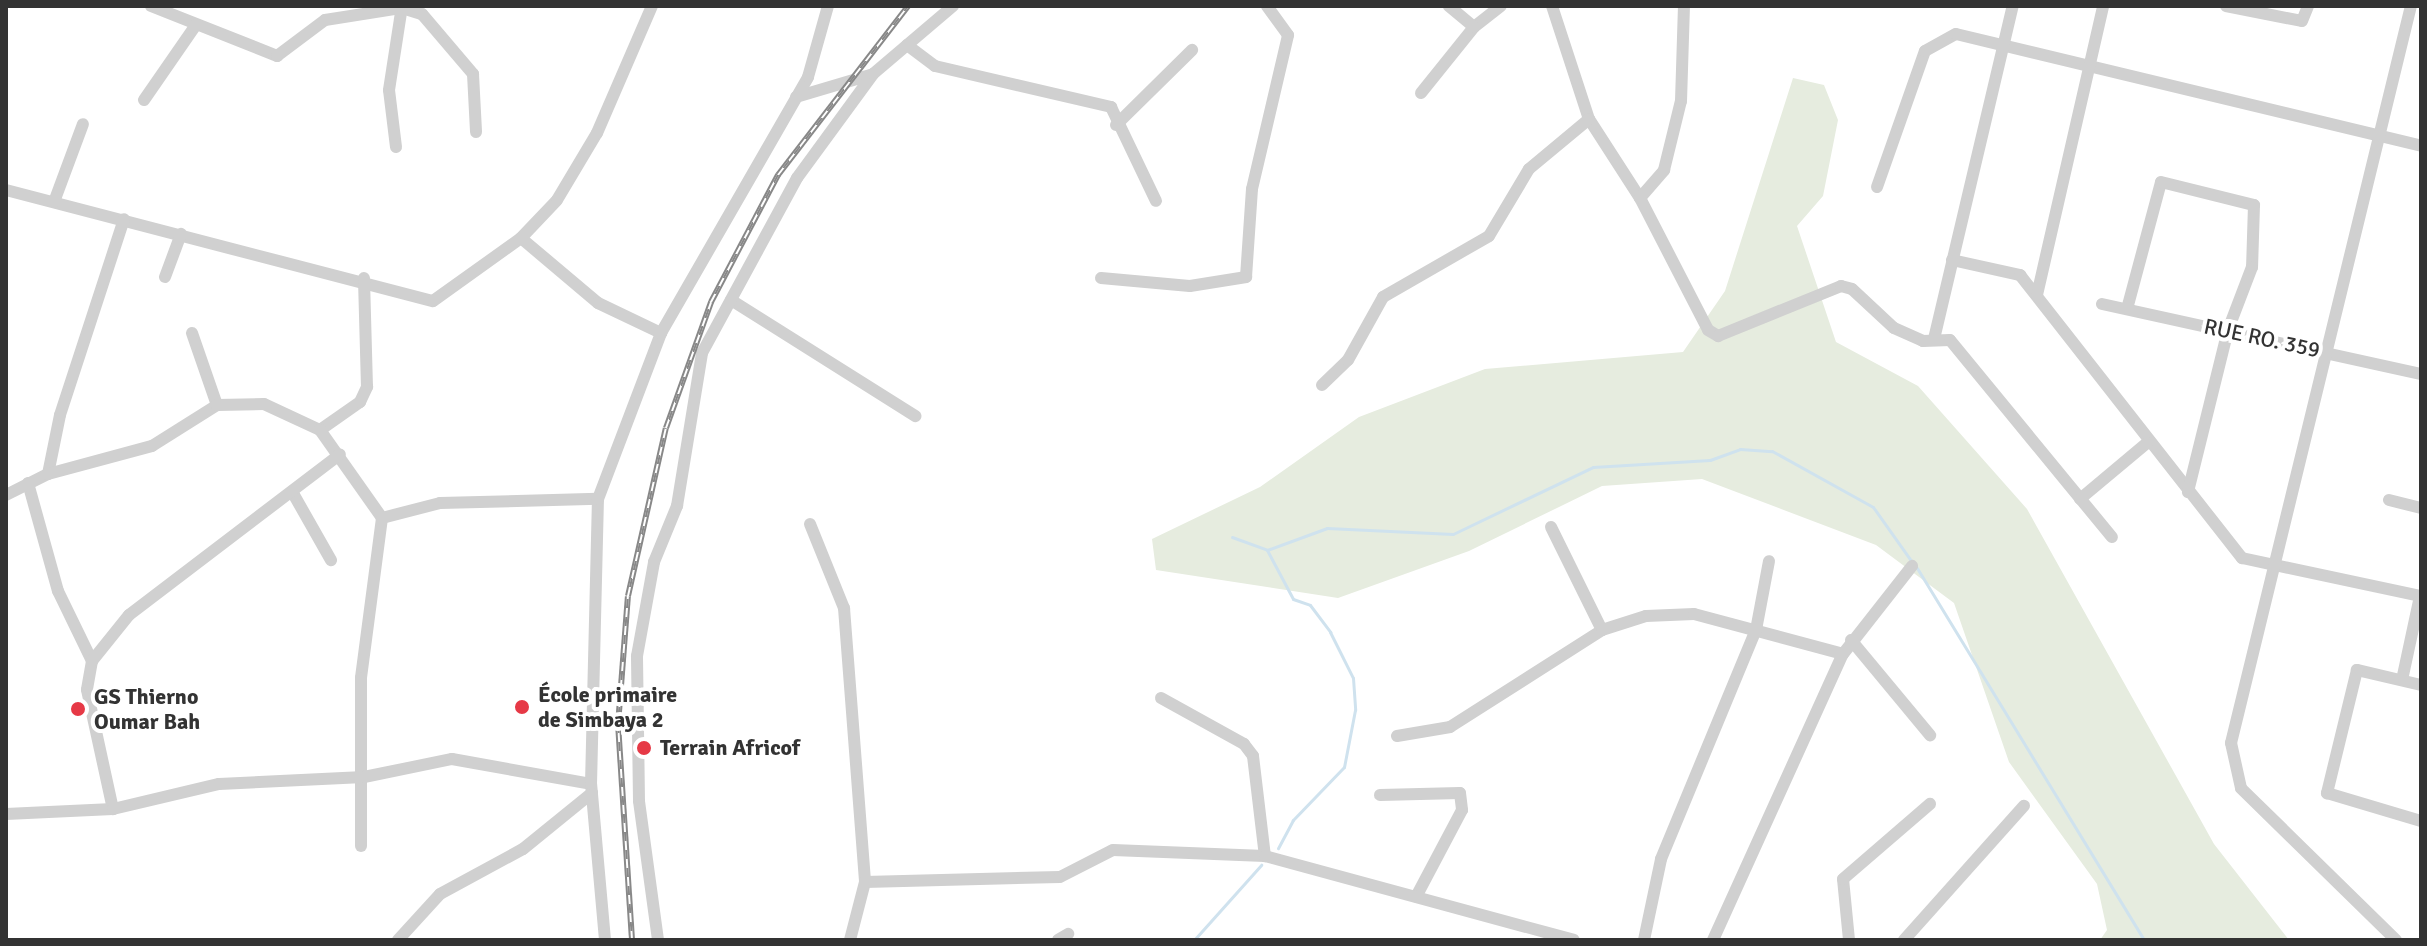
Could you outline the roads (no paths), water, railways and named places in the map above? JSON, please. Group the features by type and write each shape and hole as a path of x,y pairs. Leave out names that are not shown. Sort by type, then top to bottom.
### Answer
{"street":[{"path":"151,6 277,56 325,20 402,7 422,14 473,74 476,132"},
{"path":"6,190 364,278 433,301 521,238 557,200 597,133 652,6"},
{"path":"605,940 591,789 598,499 661,333 796,97 828,6"},
{"path":"658,940 639,801 637,656 654,562 677,506 702,353 797,178 873,74 953,6"},
{"path":"1101,278 1190,286 1246,277 1252,189 1288,35 1267,6"},
{"path":"1449,6 1474,27"},
{"path":"1421,93 1474,27 1501,6"},
{"path":"1552,6 1589,119 1640,198 1708,330 1718,336 1841,286 1894,328 1950,340 2112,537"},
{"path":"1640,198 1664,170 1681,101 1684,6"},
{"path":"1934,339 2013,6"},
{"path":"2037,295 2103,6"},
{"path":"2226,6 2302,21 2308,6"},
{"path":"2396,940 2241,788 2231,743 2324,351 2411,6"},
{"path":"396,147 389,90 402,7"},
{"path":"144,100 196,25"},
{"path":"1877,187 1925,51 1956,34 2421,146"},
{"path":"907,45 935,66 1111,107 1116,125 1156,201"},
{"path":"1116,125 1192,50"},
{"path":"796,97 873,74"},
{"path":"1322,385 1348,360 1383,297 1489,236 1529,169 1589,119"},
{"path":"54,202 83,124"},
{"path":"2127,309 2161,182 2257,209 2252,267 2228,330 2188,492"},
{"path":"48,474 60,415 124,219"},
{"path":"165,277 181,234"},
{"path":"521,238 598,303 661,333"},
{"path":"1952,260 2020,275 2147,443 2242,558 2421,596 2402,680"},
{"path":"320,430 360,402 367,387 364,278"},
{"path":"731,300 915,416"},
{"name":"RUE RO. 359","path":"2102,304 2421,374"},
{"path":"192,333 217,405"},
{"path":"6,495 48,474 152,446 217,405 264,404 320,430 340,454 382,518 361,678 364,777 361,846"},
{"path":"2080,499 2147,443"},
{"path":"113,809 87,690 92,661 129,615 294,495 340,454"},
{"path":"28,483 58,591 92,661"},
{"path":"294,495 331,560"},
{"path":"382,518 440,503 598,499"},
{"path":"2389,500 2421,508"},
{"path":"810,524 844,608 865,882 850,940"},
{"path":"1551,527 1602,630"},
{"path":"1644,940 1661,859 1756,630 1769,561"},
{"path":"1713,940 1843,654 1912,566"},
{"path":"1397,736 1450,727 1477,713 1602,630 1646,616 1694,614 1843,654"},
{"path":"1851,640 1930,735"},
{"path":"2421,685 2357,670 2328,795 2421,821"},
{"path":"1161,698 1244,744 1253,756 1265,856"},
{"path":"6,814 113,809 219,784 364,777 452,759 591,789"},
{"path":"398,940 440,894 523,849 591,789"},
{"path":"1380,795 1460,793 1462,810 1416,897"},
{"path":"1849,940 1843,879 1930,804"},
{"path":"1904,940 2024,806"},
{"path":"865,882 1060,877 1113,850 1265,856 1574,940"}],"waterway":[{"path":"1232,537 1267,550 1327,528 1453,534 1593,467 1710,460 1740,449 1772,451 1873,507 1912,562"},
{"path":"1267,550 1293,599 1310,605 1330,632 1353,678 1355,710 1344,767 1293,820 1278,848"},
{"path":"1917,568 2144,940"},
{"path":"1194,940 1261,865"}],"railway":[{"path":"632,940 618,725 628,596 666,428 711,302 778,175 908,6"}],"place":[{"name":"École primaire de Simbaya 2","path":"522,707"},
{"name":"GS Thierno Oumar Bah","path":"78,709"},
{"name":"Terrain Africof","path":"644,748"}]}
